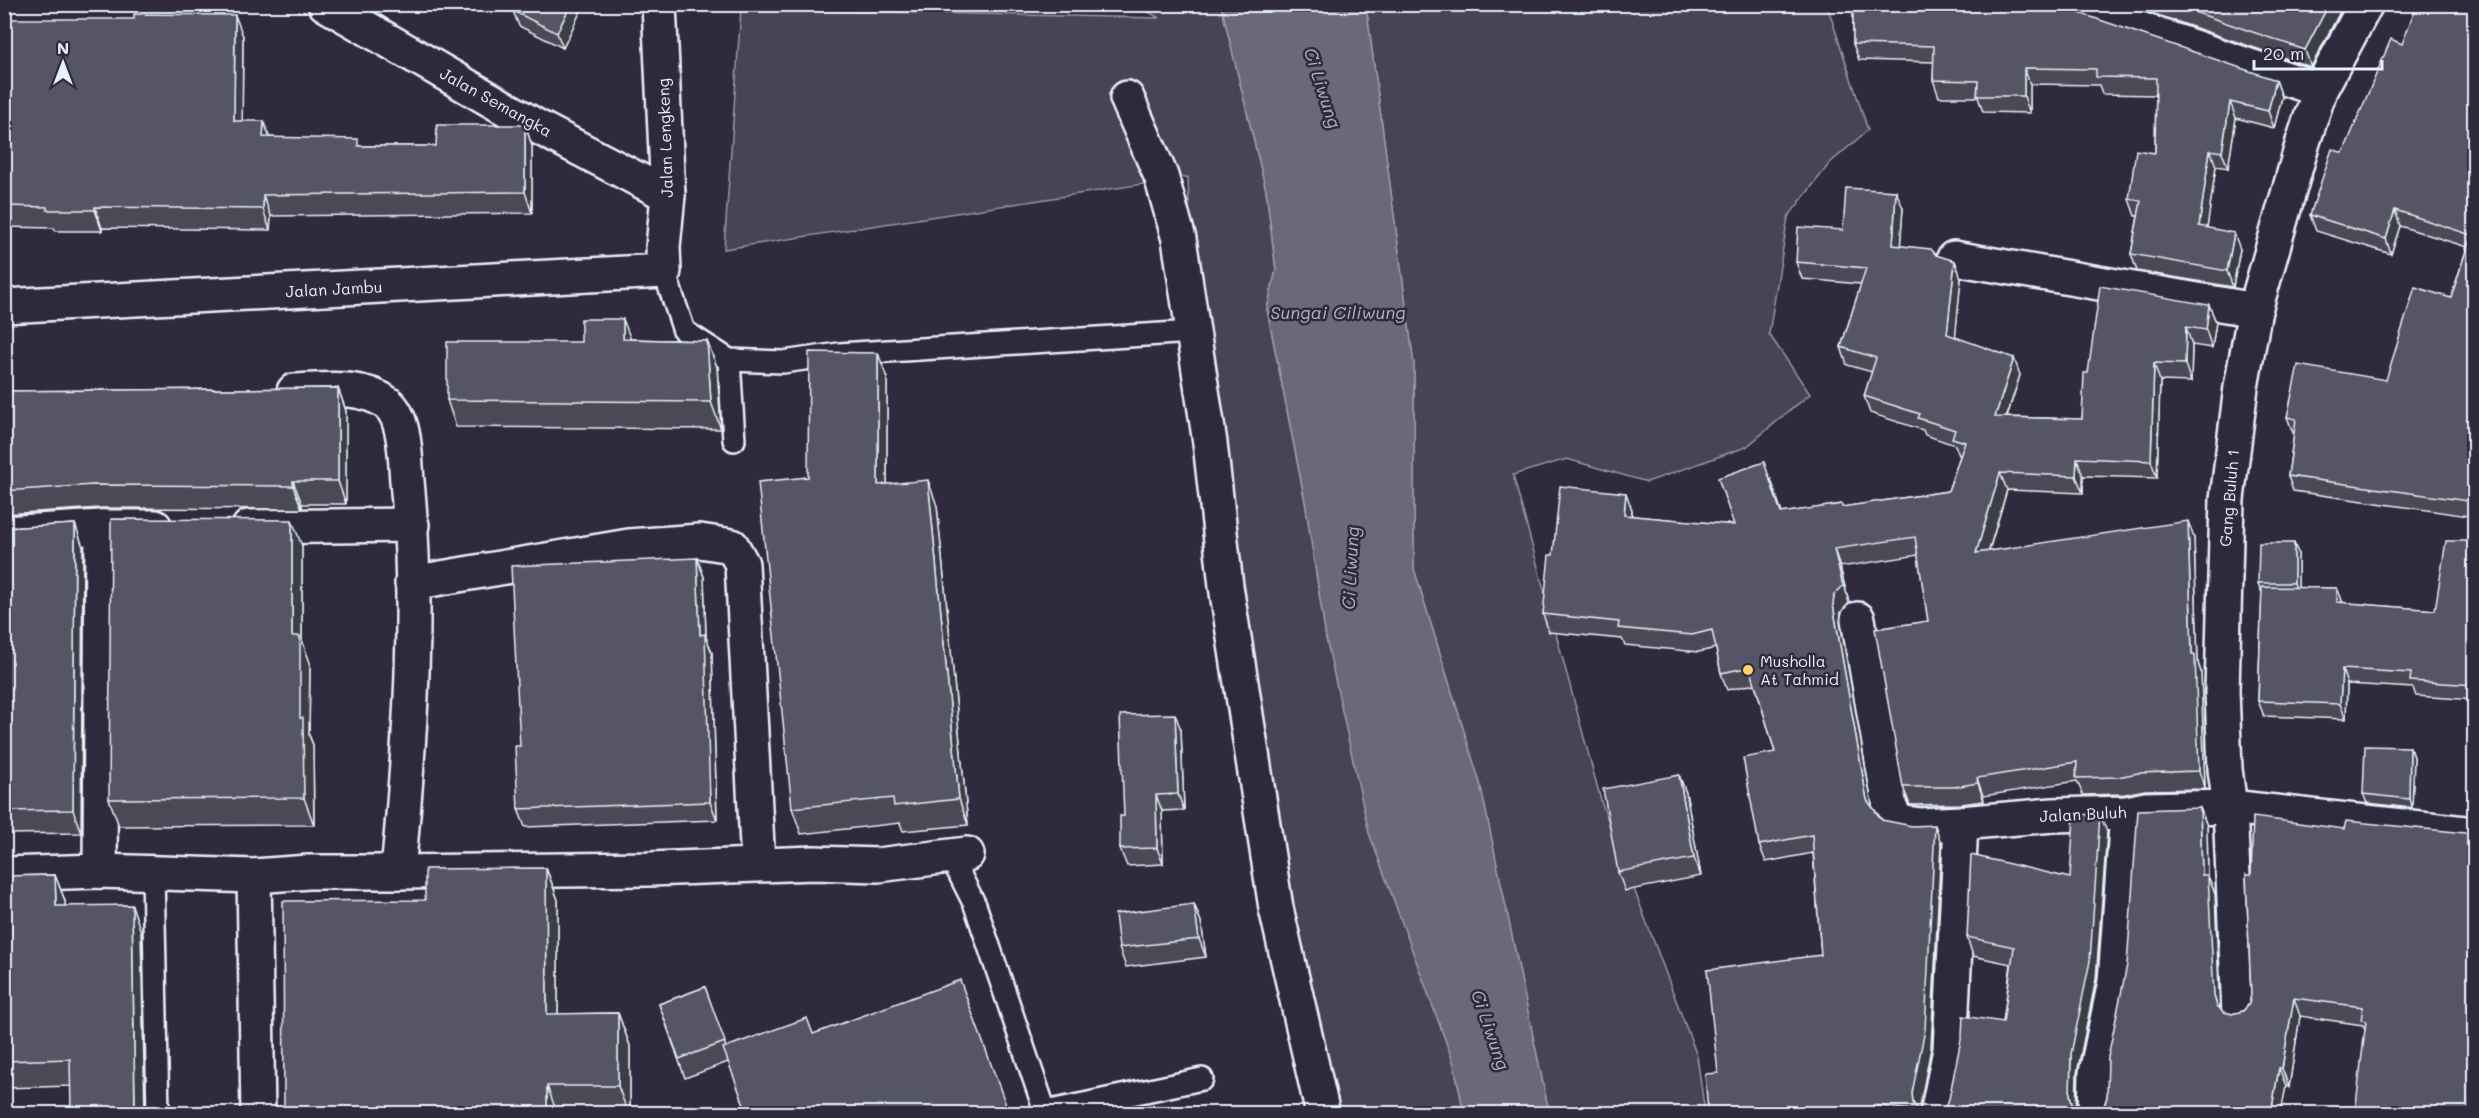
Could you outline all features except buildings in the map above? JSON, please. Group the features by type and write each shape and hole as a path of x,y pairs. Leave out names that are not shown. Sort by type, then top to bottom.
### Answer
{"street":[{"name":"Jalan Semangka","path":"325,4 536,126 668,195"},
{"name":"Jalan Lengkeng","path":"659,4 668,195 663,247 664,271"},
{"path":"2066,4 2320,90"},
{"name":"Gang Buluh 1","path":"2239,1014 2230,807 2225,769 2222,691 2227,499 2241,387 2255,310 2281,213 2320,90 2366,4"},
{"path":"1127,98 1164,186 1179,239 1210,443 1226,586 1276,908 1323,1113"},
{"path":"1954,258 2255,310"},
{"name":"Jalan Jambu","path":"4,306 664,271"},
{"path":"266,391 348,390 369,394 389,404 402,428 412,525 414,637 407,770 398,872"},
{"path":"215,527 412,525"},
{"path":"99,871 102,527"},
{"path":"4,533 102,527 182,527"},
{"path":"412,583 629,546 700,541 732,546 742,564 758,864"},
{"name":"Jalan Buluh","path":"1858,619 1890,808 1898,822 1921,825 2053,815 2127,813 2145,809 2230,807 2474,832"},
{"path":"2095,1113 2096,1073 2115,982 2127,813"},
{"path":"1937,1113 1950,1050 1961,823"},
{"path":"4,874 99,871 254,876 309,872 649,869 758,864 878,865 959,855"},
{"path":"254,876 258,1113"}],"lane":[{"path":"664,271 684,331 729,360 783,362 839,354 1193,332"},
{"path":"729,360 734,440"},
{"path":"959,855 1046,1113 1202,1079"},
{"path":"153,872 158,1113"}],"shaded area":[{"path":"1136,5 1221,5 1266,190 1276,270 1267,309 1305,501 1326,638 1454,1064 1464,1113 1322,1113 1193,332 1188,177 724,249 741,9 1159,18"},
{"path":"1366,5 1827,5 1868,130 1830,163 1788,217 1769,334 1810,394 1746,447 1647,482 1567,459 1513,475 1602,804 1697,1056 1705,1113 1553,1113 1547,1103 1480,784 1414,569 1414,365"}],"water":[{"name":"Sungai Ciliwung","path":"1221,5 1366,5 1414,365 1414,569 1480,783 1547,1103 1553,1113 1464,1113 1454,1064 1369,833 1326,638 1305,501 1267,309 1276,270 1266,190"}],"place":[{"name":"Musholla At Tahmid","path":"1748,670"}],"water label":[{"name":"Ci Liwung","path":"1322,88"},
{"name":"Ci Liwung","path":"1351,568"},
{"name":"Ci Liwung","path":"1490,1030"}]}
